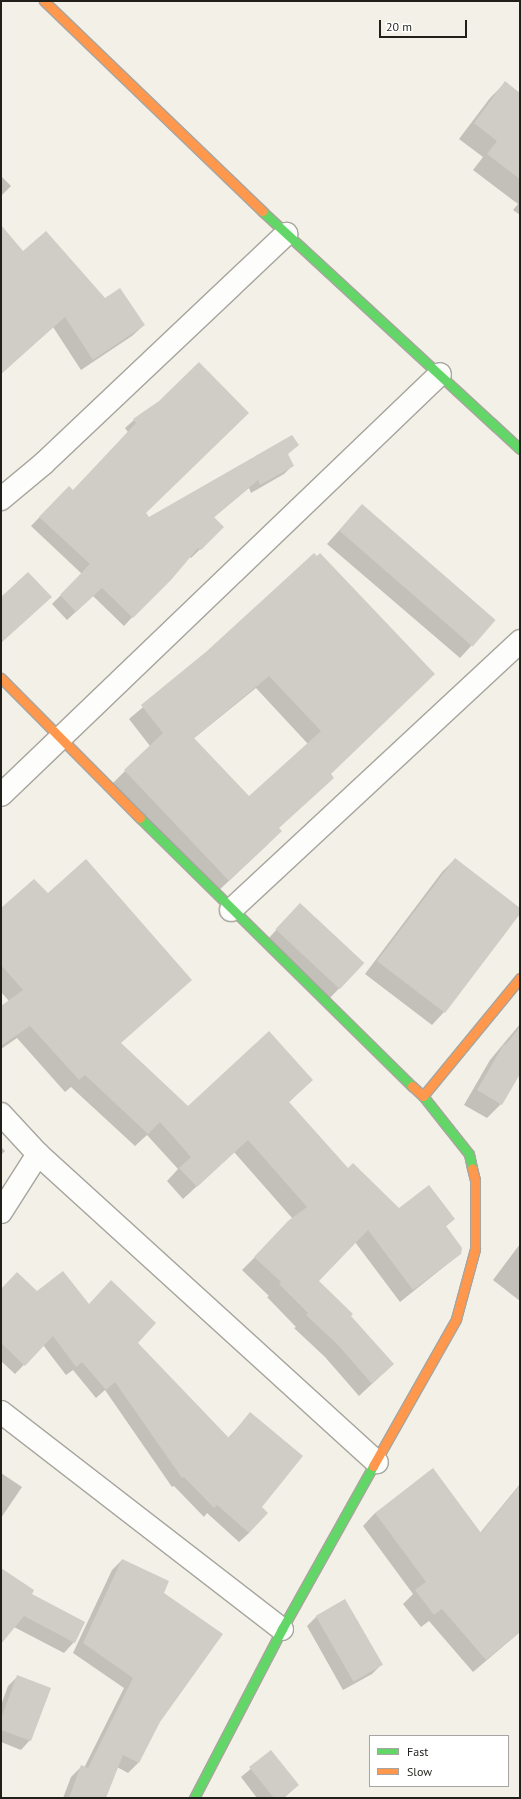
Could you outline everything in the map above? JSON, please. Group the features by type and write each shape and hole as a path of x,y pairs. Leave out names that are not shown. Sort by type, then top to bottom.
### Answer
{"street":[{"path":"44,1 286,234 520,449"},
{"path":"1,499 43,464 286,234"},
{"path":"1,795 440,374"},
{"path":"231,910 520,641"},
{"path":"1,678 231,910 423,1096 470,1154 474,1180 475,1249 456,1319 282,1630 194,1798"},
{"path":"423,1096 520,978"},
{"path":"1,1114 38,1154 377,1462"},
{"path":"1,1212 38,1154"},
{"path":"1,1412 282,1630"}],"building":[{"path":"505,81 520,93 520,179 487,154 497,141 474,123"},
{"path":"1,225 23,251 46,231 105,298 120,288 145,325 93,360 65,317 1,374"},
{"path":"199,362 249,413 146,513 149,517 292,435 299,445 288,454 294,466 260,485 258,480 214,517 224,527 201,550 198,548 171,580 133,618 102,588 76,612 60,595 90,564 39,517 69,486 73,490 136,423 133,419 159,401"},
{"path":"362,504 496,620 473,647 339,530"},
{"path":"314,553 317,556 320,553 435,674 331,774 334,778 279,828 282,831 229,881 124,770 163,733 141,705 207,651","holes":["269,676 321,731 249,796 194,738"]},
{"path":"28,572 52,597 1,643 1,597"},
{"path":"455,858 520,908 520,914 445,1013 377,961"},
{"path":"86,859 192,980 121,1043 188,1106 269,1031 313,1080 289,1102 348,1168 353,1163 399,1208 429,1185 455,1219 446,1226 462,1248 461,1254 413,1290 368,1230 319,1281 353,1314 351,1316 394,1364 372,1384 338,1345 306,1315 308,1313 279,1284 281,1282 254,1257 288,1221 307,1207 248,1140 197,1187 179,1168 191,1157 160,1122 148,1134 85,1075 79,1080 30,1026 1,1046 1,1006 23,990 1,965 1,908 34,879 48,893"},
{"path":"300,903 364,963 340,989 275,929"},
{"path":"520,1027 520,1074 502,1105 477,1090 504,1044 505,1045"},
{"path":"63,1271 89,1304 111,1280 156,1323 138,1343 229,1438 250,1412 303,1456 262,1507 268,1513 249,1533 217,1505 214,1508 184,1477 182,1478 115,1382 106,1390 82,1362 76,1367 53,1336 25,1366 1,1343 1,1289 17,1272 37,1291"},
{"path":"433,1468 481,1533 520,1485 520,1632 486,1660 442,1609 434,1615 415,1590 426,1582 375,1513"},
{"path":"122,1559 169,1581 164,1593 223,1634 160,1722 139,1763 123,1755 106,1798 69,1798 81,1765 88,1768 133,1678 83,1643"},
{"path":"1,1568 34,1590 32,1594 85,1622 75,1643 24,1616 1,1644"},
{"path":"345,1599 383,1665 354,1682 316,1616"},
{"path":"17,1675 51,1688 31,1741 1,1730 1,1719"},
{"path":"271,1750 299,1785 283,1798 274,1798 249,1767"}],"traffic: fast":[{"path":"262,211 520,449"},
{"path":"140,818 412,1086"},
{"path":"423,1096 469,1154 472,1168"},
{"path":"194,1798 282,1629 373,1466"}],"traffic: slow":[{"path":"44,1 262,211"},
{"path":"1,678 140,818"},
{"path":"412,1086 423,1096 520,978"},
{"path":"373,1466 456,1319 475,1249 475,1180 472,1168"}]}
